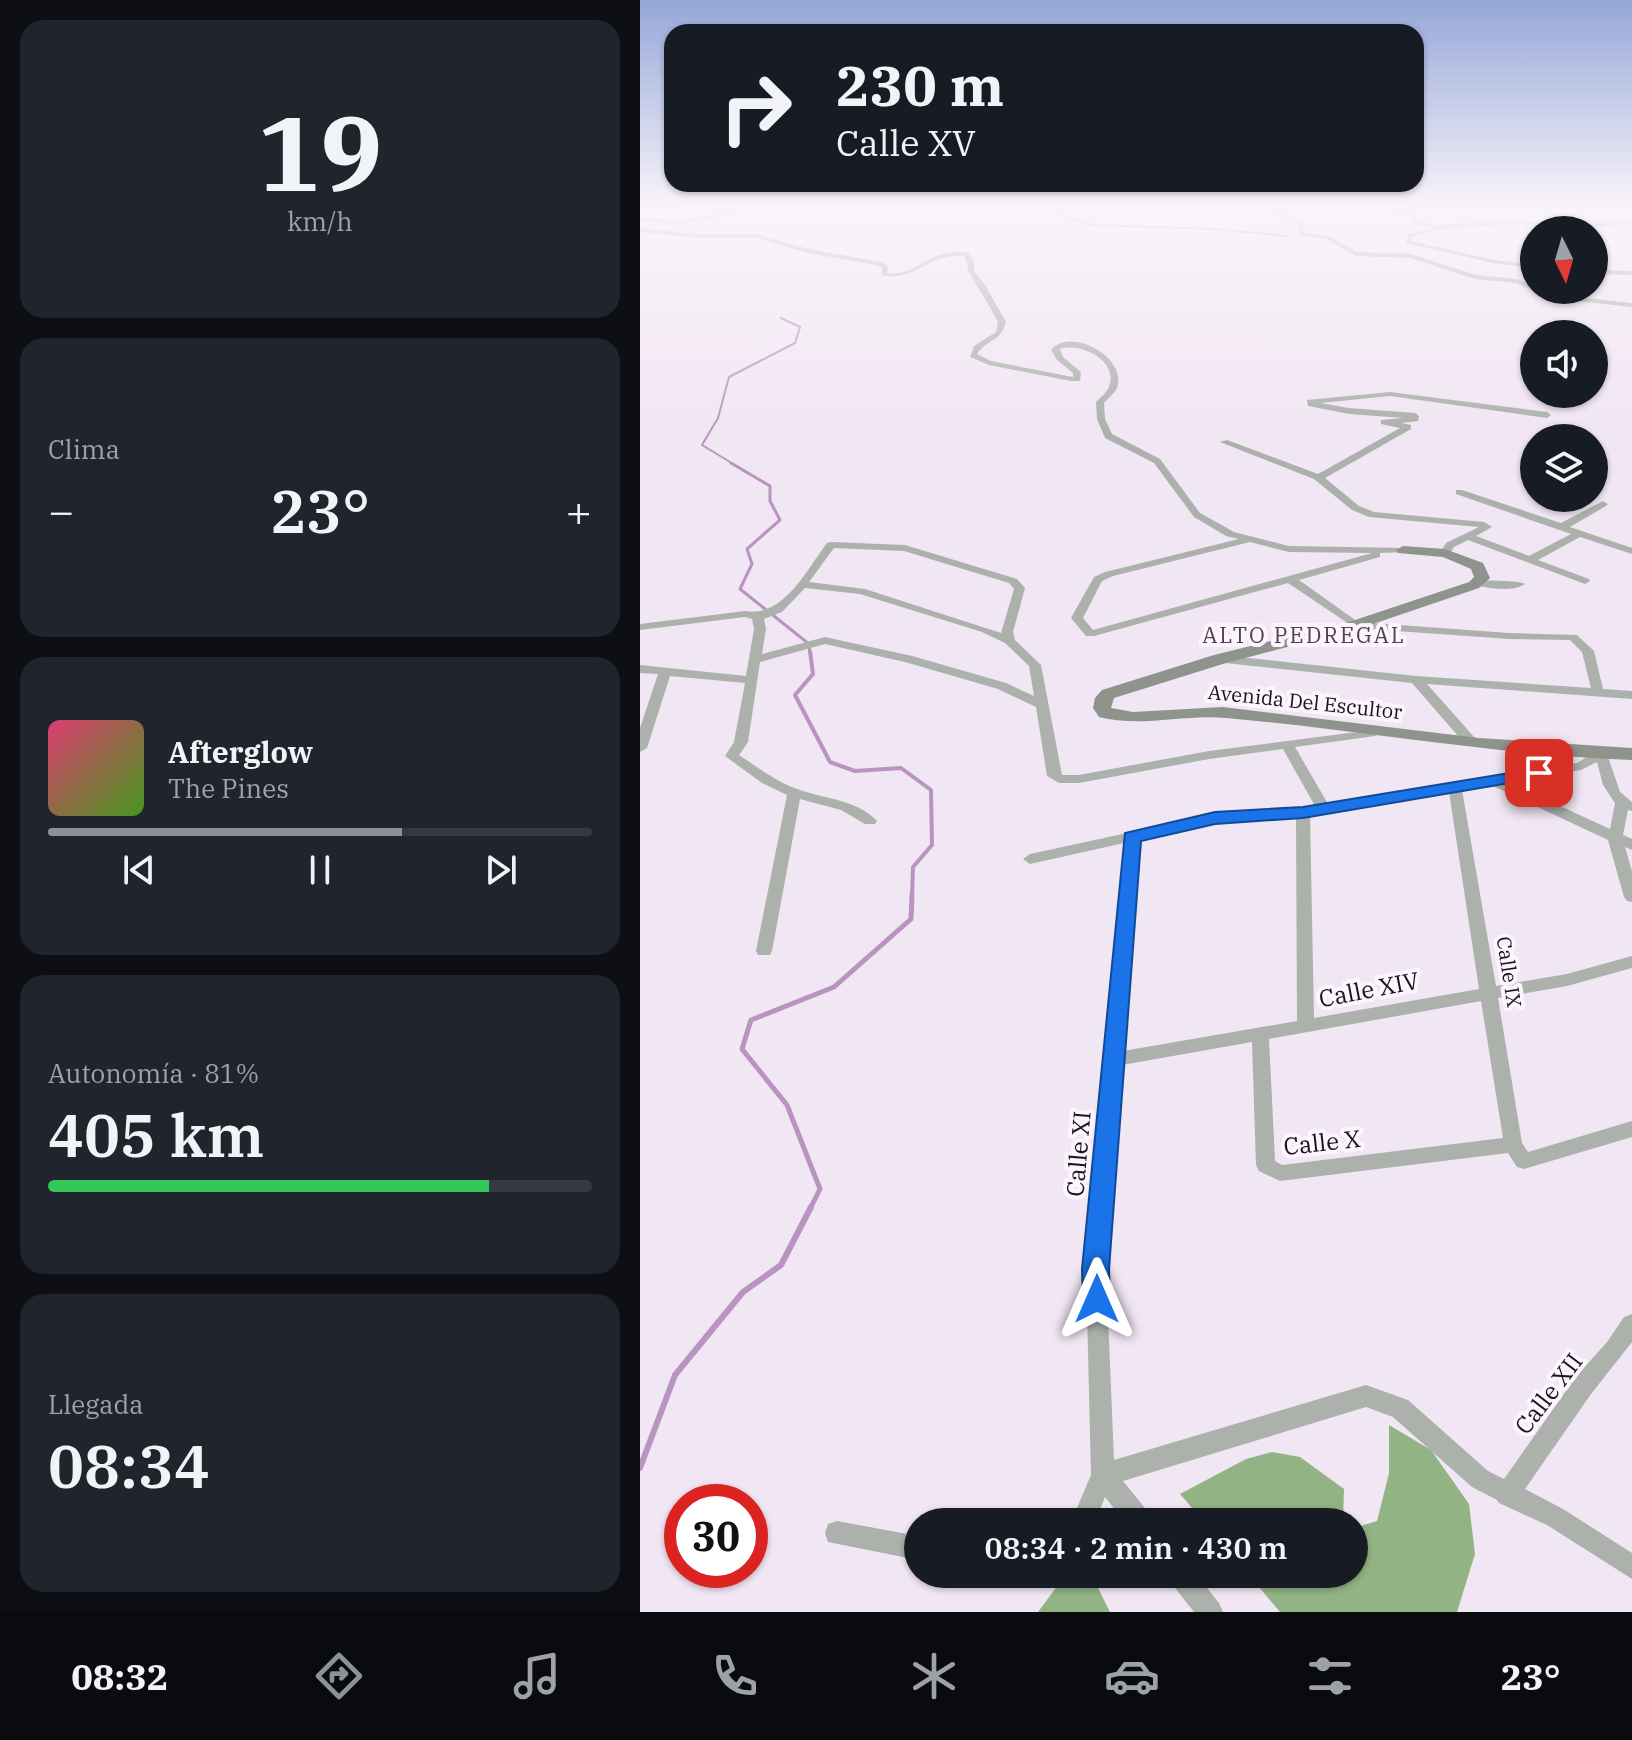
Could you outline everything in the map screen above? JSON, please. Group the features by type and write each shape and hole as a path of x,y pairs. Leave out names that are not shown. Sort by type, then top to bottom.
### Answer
{"street":[{"path":"978,280 1002,322 999,333 977,348 973,355 989,363 1071,379 1077,379 1077,372 1060,358 1055,350 1057,347 1075,343 1101,356 1114,377 1113,386 1100,402 1101,419 1108,436 1157,461 1203,520 1250,540 1289,549 1445,553 1478,566 1482,575 1477,583 1520,584"},
{"path":"1608,302 1632,305"},
{"path":"1319,477 1408,427 1384,422 1415,419 1415,416 1349,411 1310,402 1390,394 1547,415"},
{"path":"1224,442 1319,477 1347,505 1363,513 1431,522 1475,521 1487,527 1450,545 1445,553"},
{"path":"1459,492 1632,551"},
{"path":"1562,527 1589,512"},
{"path":"1531,559 1578,534"},
{"path":"1469,537 1585,581"},
{"path":"1250,540 1109,574 1098,579 1077,618 1090,634 1381,553 1409,551"},
{"path":"640,627 745,614 760,618 776,612 831,545 890,546 935,556 1013,581 1020,588 1007,632 1009,641"},
{"path":"1292,580 1355,625 1509,636 1573,637 1588,651 1598,693"},
{"name":"Avenida Del Escultor","path":"1477,583 1355,625 1220,659 1108,694 1102,708 1105,713 1120,717 1221,712 1375,732 1601,754 1632,754"},
{"path":"802,584 861,591 986,630 1009,641 1035,665 1054,776 1059,779 1079,779 1375,732"},
{"path":"760,618 753,680 741,742 732,756 767,780 794,793 827,800 870,821"},
{"path":"755,660 825,640 908,659 1002,686 1040,704"},
{"path":"1220,659 1416,680 1632,695"},
{"path":"640,669 753,680"},
{"path":"640,748 665,671"},
{"path":"1416,680 1470,741"},
{"path":"1287,744 1323,808"},
{"path":"1030,859 1215,818 1303,812 1581,766 1601,754 1611,792 1627,805 1615,838 1632,897"},
{"path":"1492,780 1632,845"},
{"name":"Calle IX","path":"1455,787 1519,1153"},
{"path":"764,951 794,793"},
{"path":"1303,812 1306,1026"},
{"name":"Calle XI","path":"1103,1475 1096,1269 1132,837"},
{"name":"Calle XIV","path":"1113,1060 1260,1036 1490,991 1567,980 1632,962"},
{"name":"Calle X","path":"1260,1036 1265,1156 1266,1165 1272,1171 1280,1173 1519,1153"},
{"path":"1519,1153 1632,1129"},
{"name":"Calle XII","path":"1507,1495 1583,1386 1632,1324"},
{"path":"1103,1475 1366,1396 1400,1408 1480,1479 1555,1517 1632,1567"},
{"path":"1089,1508 1103,1475"},
{"path":"1103,1475 1129,1508"},
{"path":"837,1533 904,1545"},
{"path":"1191,1588 1210,1612"}],"green space":[{"path":"1389,1425 1431,1450 1469,1504 1475,1554 1457,1612 1280,1612 1260,1588 1368,1588 1368,1524 1377,1521 1389,1473"},
{"path":"1272,1452 1300,1457 1344,1489 1343,1508 1192,1508 1180,1494 1246,1459"},
{"path":"1056,1588 1098,1588 1110,1612 1038,1612"}],"waterway":[{"path":"735,465 702,445 718,418 729,377 795,343 800,327 781,318"},
{"path":"731,463 770,486 770,501 780,520 747,549 752,564 740,589 809,644 810,653"},
{"path":"810,651 813,674 795,695 830,762 855,771 901,768 931,790 932,845 913,867 912,896"},
{"path":"811,1207 820,1189 787,1105 742,1049 751,1020 834,987 911,919 912,894"},
{"path":"640,1468 675,1375 743,1292 781,1265 811,1207"}],"district":[{"name":"ALTO PEDREGAL","path":"1304,635"}],"route":[{"path":"1097,1299 1096,1269 1132,837 1215,818 1303,812 1539,773"}]}
